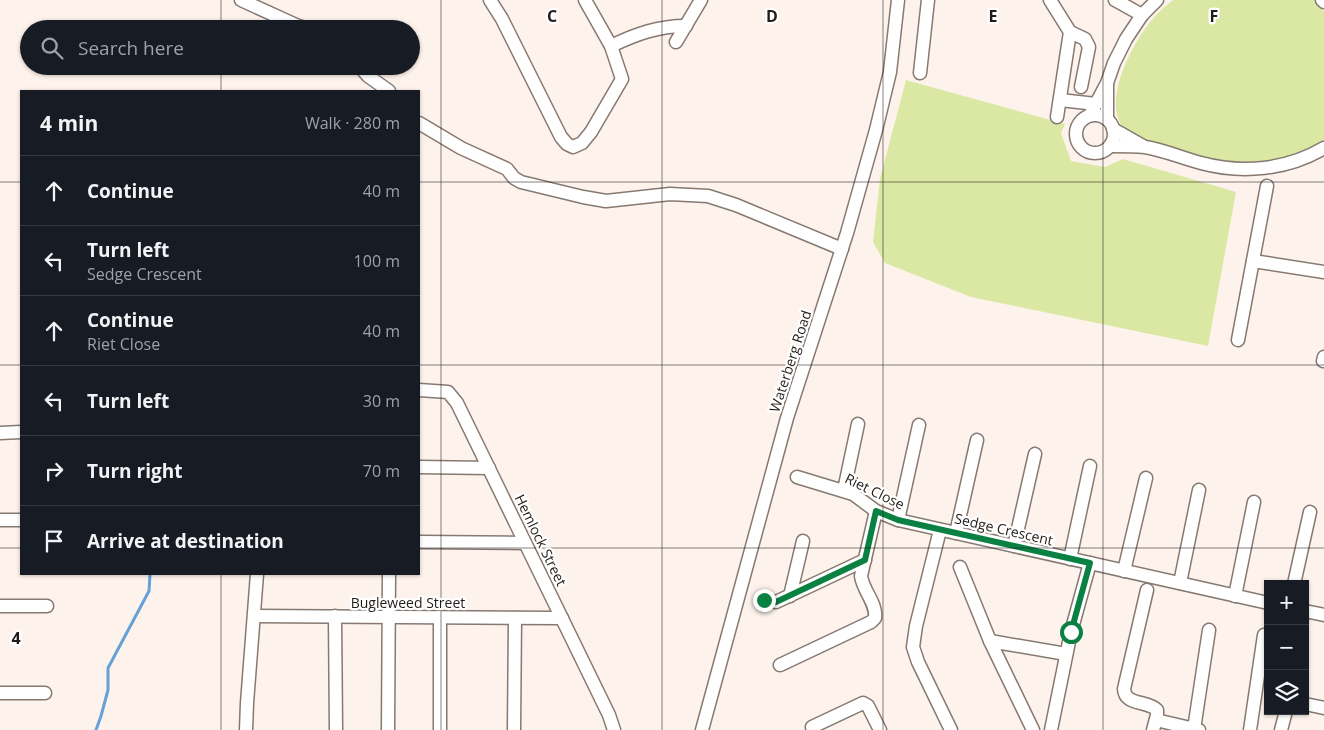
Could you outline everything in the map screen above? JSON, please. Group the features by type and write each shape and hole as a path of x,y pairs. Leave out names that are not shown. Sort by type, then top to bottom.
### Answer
{"street":[{"path":"242,0 285,20"},
{"path":"490,0 502,19 562,137 571,147 576,147 582,143 621,82 621,74 611,46 585,0"},
{"path":"676,42 700,0"},
{"name":"Waterberg Road","path":"702,730 787,418 842,249 884,100 893,54 898,0"},
{"path":"920,73 928,0"},
{"path":"1050,0 1070,32 1085,39 1089,47 1082,87"},
{"path":"1115,0 1142,15"},
{"path":"1157,0 1142,15 1120,51 1106,86 1093,110 1077,125 1075,131 1077,142 1084,150 1090,153 1101,152 1110,146 1145,147 1208,165 1257,169 1297,160 1324,148"},
{"path":"611,46 657,28 686,26"},
{"path":"1057,117 1070,32"},
{"path":"367,75 388,90"},
{"path":"1062,86 1106,86"},
{"path":"1106,86 1113,138 1110,146"},
{"path":"1060,100 1093,110 1110,124 1145,147"},
{"path":"420,124 461,148 507,169 514,178 521,182 606,201 670,194 708,196 842,249"},
{"path":"1238,340 1267,186"},
{"path":"1253,262 1324,272"},
{"name":"Hemlock Street","path":"420,390 440,391 452,395 458,403 609,716 614,730"},
{"path":"844,490 858,424"},
{"path":"898,520 918,425"},
{"path":"0,433 20,432"},
{"path":"956,533 977,440"},
{"path":"1014,546 1035,454"},
{"path":"1070,559 1090,466"},
{"path":"420,467 489,468"},
{"name":"Riet Close","path":"797,477 854,494 876,511 898,520 940,530"},
{"path":"1124,571 1146,478"},
{"path":"1180,583 1199,490"},
{"path":"1234,596 1254,502"},
{"path":"780,665 874,620 876,611 861,581 861,576 876,511"},
{"path":"1295,580 1310,512"},
{"path":"0,520 20,520"},
{"name":"Sedge Crescent","path":"951,730 918,662 913,647 916,626 940,530 1264,602"},
{"path":"790,596 803,540"},
{"path":"420,542 525,542"},
{"path":"764,600 776,602 865,560"},
{"path":"1051,730 1066,654 1090,563"},
{"path":"960,567 990,641 1033,730"},
{"path":"246,730 257,575"},
{"path":"388,730 389,575"},
{"path":"1147,590 1124,689 1128,699 1155,708 1157,713 1154,725 1197,729 1209,630"},
{"path":"0,606 47,606"},
{"path":"1309,612 1324,615"},
{"name":"Bugleweed Street","path":"255,616 562,618"},
{"path":"335,616 336,730"},
{"path":"440,617 440,730"},
{"path":"514,730 515,618"},
{"path":"1250,730 1264,635"},
{"path":"990,641 1066,654"},
{"path":"0,693 45,693"},
{"path":"812,727 863,703 868,706 880,730"},
{"path":"1309,705 1324,708"},
{"path":"1281,730 1285,715"}],"green space":[{"path":"1173,0 1316,0 1324,12 1324,142 1306,152 1288,158 1250,162 1210,158 1172,150 1146,143 1129,134 1118,118 1116,104 1117,89 1128,58 1143,31 1156,15"},
{"path":"906,80 1065,124 1061,133 1071,161 1105,167 1123,159 1236,192 1208,346 971,297 885,263 873,242 880,179"}],"waterway":[{"path":"96,730 108,690 108,668 149,591 150,575"}],"route":[{"path":"764,600 776,602 865,560 876,511 898,520 1090,563 1071,632"}]}
